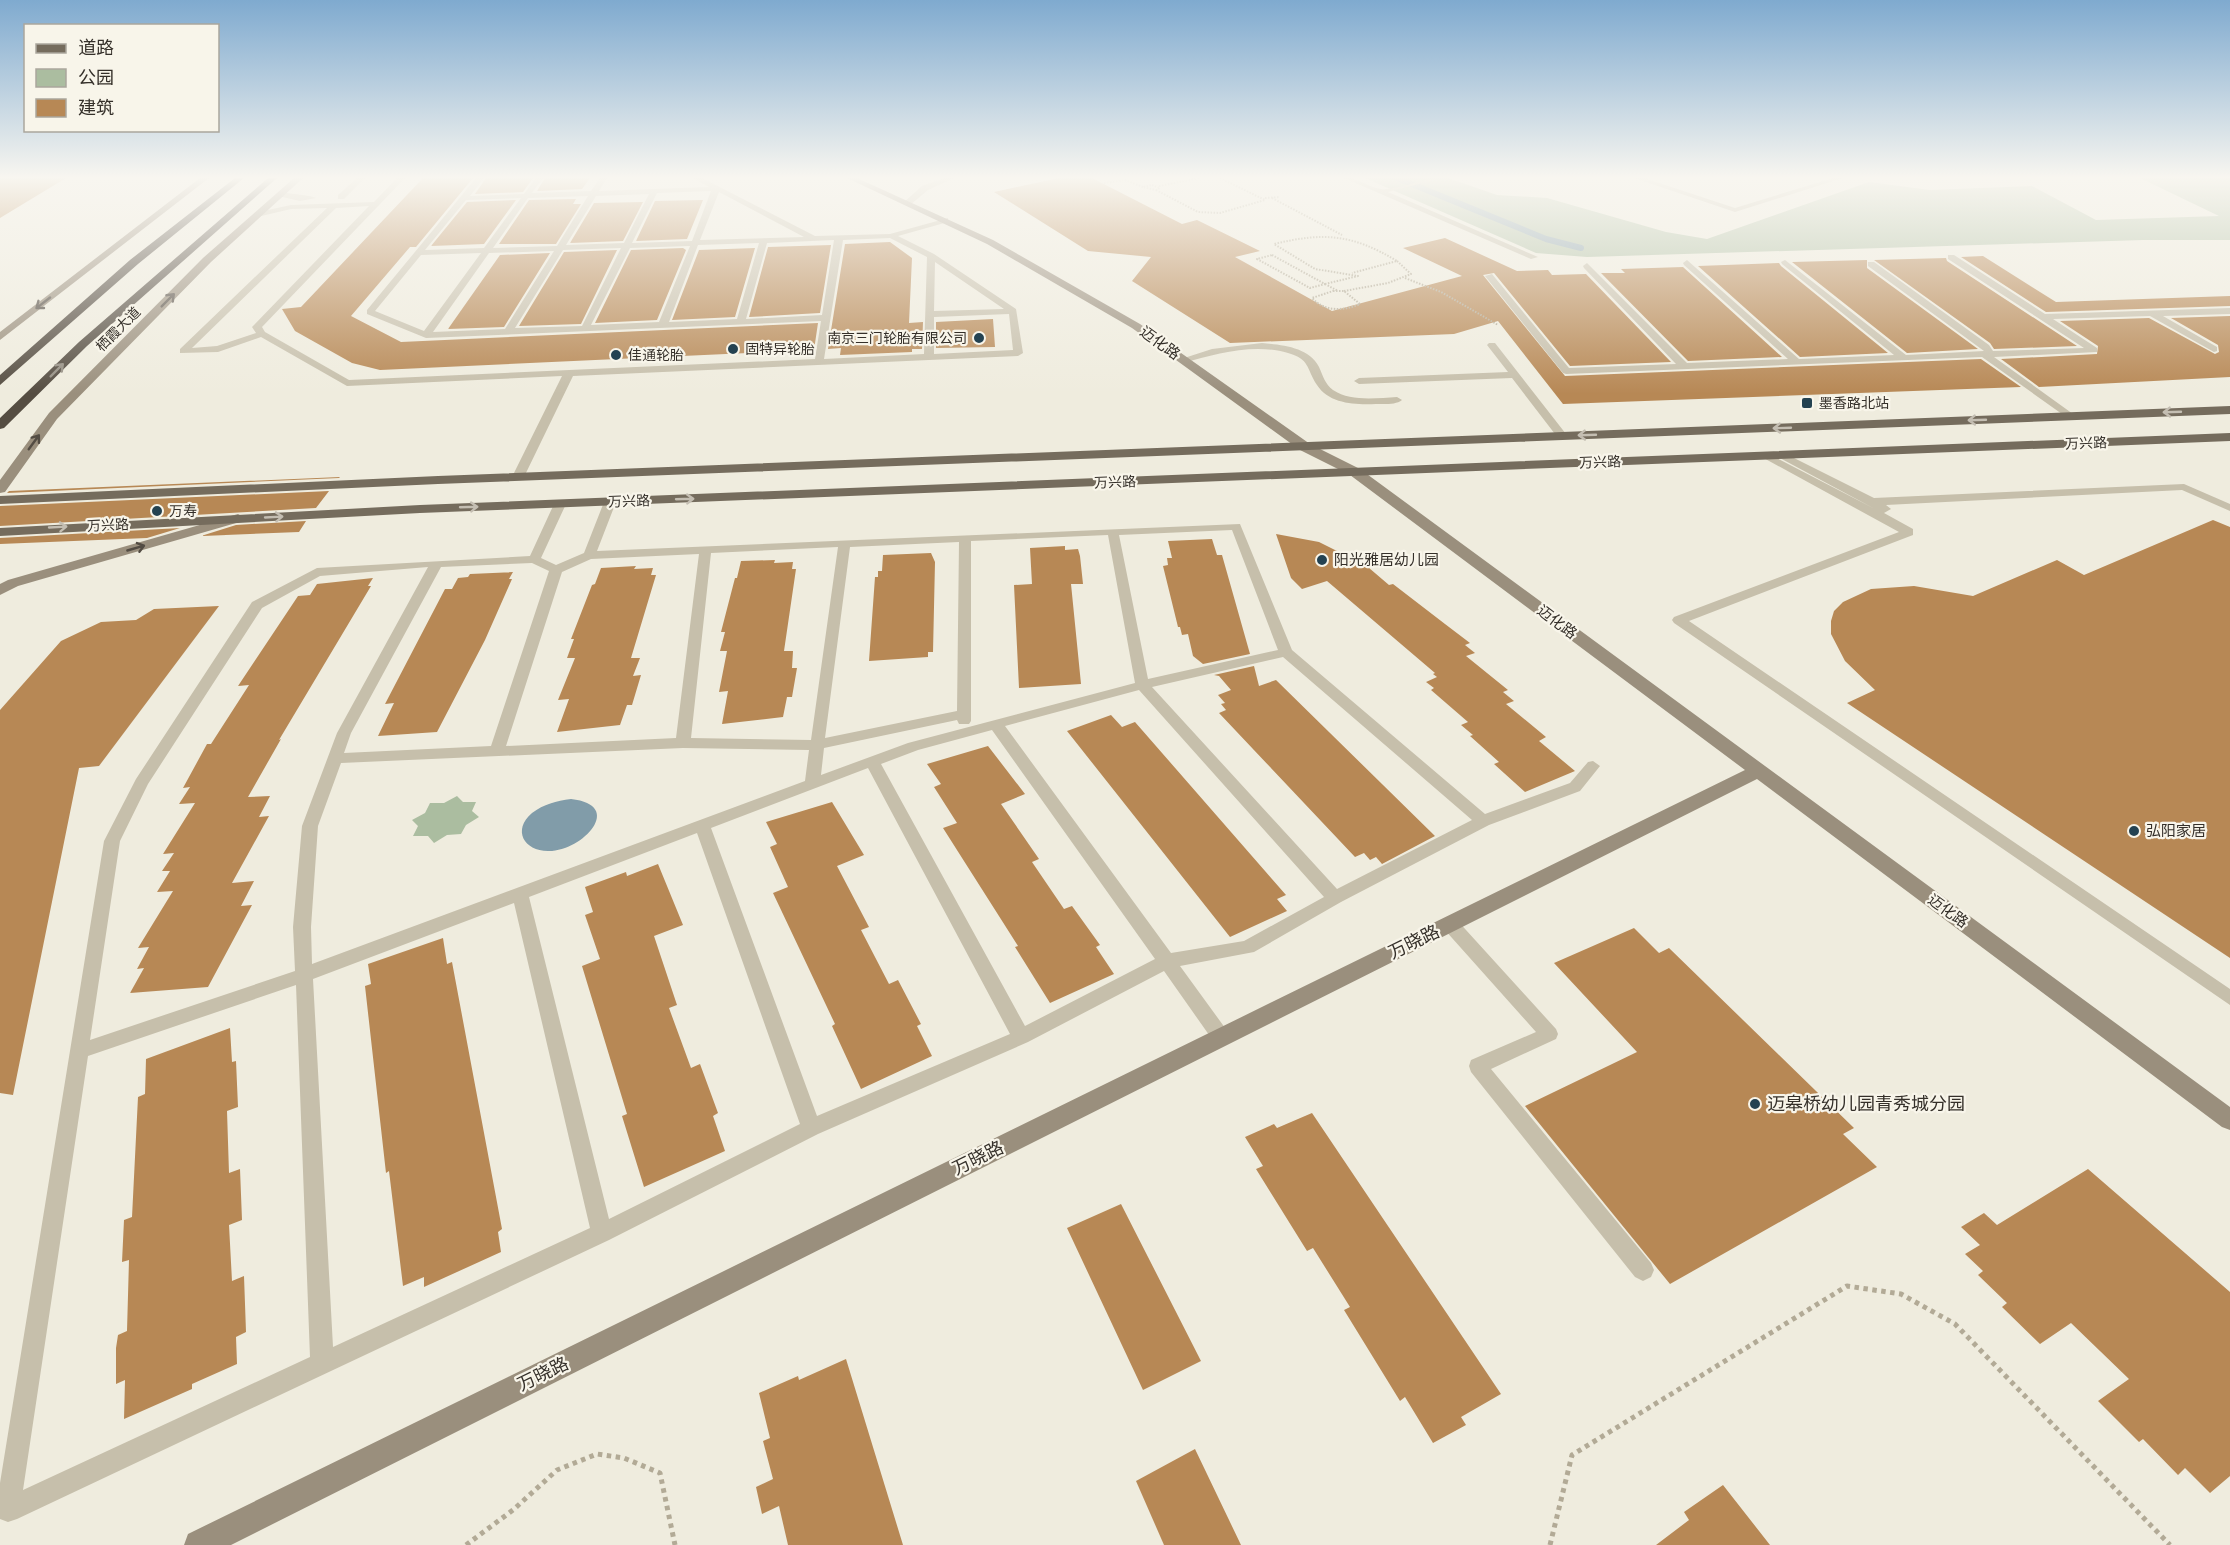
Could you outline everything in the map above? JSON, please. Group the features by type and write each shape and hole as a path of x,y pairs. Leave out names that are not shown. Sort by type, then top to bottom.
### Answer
{"highway":[{"path":"0,381 149,250"},
{"name":"栖霞大道","path":"0,426 83,344 190,250"}],"main road":[{"name":"万兴路","path":"0,501 518,477 2230,410"},
{"name":"万兴路","path":"0,532 238,518 560,504 2230,437"}],"street":[{"path":"0,337 113,250"},
{"name":"栖霞大道","path":"0,489 53,416 218,250"},
{"name":"迈化路","path":"1004,250 1136,326 1305,447 1355,472 2230,1120"},
{"path":"0,590 13,583 238,518"},
{"name":"万晓路","path":"199,1545 1758,771"}],"lane":[{"path":"262,334 218,350 183,351 287,250"},
{"path":"331,250 257,327 262,334 348,383 1017,353 1013,311"},
{"path":"420,250 370,312 426,335 826,318"},
{"path":"418,253 485,250"},
{"path":"426,335 487,250"},
{"path":"508,332 560,250"},
{"path":"585,328 624,250"},
{"path":"663,325 692,250"},
{"path":"741,322 761,250"},
{"path":"819,362 837,250"},
{"path":"919,250 1013,311"},
{"path":"1518,250 1534,257"},
{"path":"929,357 931,256"},
{"path":"1489,276 1566,371 2094,350 1951,257"},
{"path":"1785,262 1904,358"},
{"path":"1687,263 1797,362"},
{"path":"1871,264 1986,347 1989,352 1985,355"},
{"path":"1587,266 1684,366"},
{"path":"930,314 1013,311"},
{"path":"2044,317 2230,311"},
{"path":"2153,314 2214,349"},
{"path":"1492,345 1562,436"},
{"path":"1183,360 1220,348 1280,349 1298,354 1311,362 1324,387 1337,395 1359,400 1397,400"},
{"path":"1985,355 2069,416"},
{"path":"518,477 569,373"},
{"path":"1359,381 1514,375"},
{"path":"1782,455 1873,508 1909,532 1679,620 2230,998"},
{"path":"1765,456 1873,508 2184,487 2230,508"},
{"path":"589,555 610,502"},
{"path":"534,559 560,504"},
{"path":"497,751 556,570 589,555 1236,526 1286,652 1483,821"},
{"path":"1113,532 1142,685 1335,898"},
{"path":"964,732 965,538"},
{"path":"812,784 844,544"},
{"path":"683,743 705,550"},
{"path":"556,570 534,559 437,563 318,572 257,605 141,783 112,842 8,1510 602,1233 811,1128 1021,1037 1167,961 1248,947 1335,898 1483,821 1575,787 1593,766"},
{"path":"322,1363 303,927 310,826 344,733 437,563"},
{"path":"80,1051 306,974 913,746 1142,685 1286,652"},
{"path":"335,758 683,743 816,745 964,714"},
{"path":"995,723 1221,1037"},
{"path":"872,761 1021,1037"},
{"path":"702,825 811,1128"},
{"path":"520,894 602,1233"},
{"path":"1450,924 1549,1034 1478,1066 1643,1270"}],"path":[{"path":"1284,250 1315,269 1335,273 1352,273 1397,261"},
{"path":"1344,291 1360,304 1347,310 1325,308 1316,304 1312,298 1315,295 1405,278 1411,274 1397,261 1374,250"},
{"path":"1338,291 1325,284 1272,255 1257,259 1310,288 1325,284 1358,276 1352,273"},
{"path":"1405,278 1441,292 1483,314 1497,324 1513,345 1492,345"},
{"path":"1550,1545 1572,1455 1848,1286 1901,1294 1955,1324 2170,1545"},
{"path":"466,1545 513,1510 557,1470 597,1454 624,1458 660,1473 675,1545"}],"green space":[{"path":"1529,250 1813,250 1587,257 1536,253"},
{"path":"457,796 463,802 476,802 472,811 479,817 466,825 461,834 447,835 434,843 428,836 413,836 418,826 412,820 425,813 430,803 444,803"}],"water":[{"path":"571,799 587,803 595,810 597,818 593,828 585,837 561,849 548,851 540,850 527,843 523,838 523,826 532,813 550,803"}],"building":[{"path":"355,250 407,250 351,316 401,342 818,323 814,350 380,370 352,363 295,331 282,309 301,307"},
{"path":"617,250 581,324 519,326 564,252"},
{"path":"631,250 686,250 657,320 595,323"},
{"path":"699,250 754,250 735,317 672,320"},
{"path":"767,250 830,250 820,313 749,317"},
{"path":"844,250 901,250 912,258 909,323 923,322 922,349 912,349 912,352 840,355 841,348 828,349"},
{"path":"1258,250 1260,251 1235,257 1332,311 1462,276 1407,250 1471,250 1517,271 1548,270 1552,275 1586,274 1671,362 1570,366 1494,273 1483,275 1565,376 1981,359 2021,387 1563,404 1498,321 1454,334 1230,343 1132,281 1151,257 1088,251"},
{"path":"550,253 504,327 448,329 500,255"},
{"path":"1983,256 2056,302 2230,296 2230,306 2046,312 1961,257"},
{"path":"1946,258 1947,261 2077,346 1994,349 1990,343 1874,260"},
{"path":"1867,260 1867,268 1978,349 1907,353 1792,262"},
{"path":"1779,263 1888,353 1800,357 1698,266"},
{"path":"1683,267 1782,357 1688,361 1601,273 1625,273 1621,269"},
{"path":"2230,316 2230,377 2039,387 2001,359 2097,354 2098,346 2060,321 2149,318 2215,354 2219,352 2218,345 2171,318"},
{"path":"993,319 995,347 936,348 936,322"},
{"path":"339,478 7,493 9,491"},
{"path":"329,491 316,508 0,526 0,506"},
{"name":"弘阳家居","path":"2213,520 2230,527 2230,958 1847,703 1875,690 1845,661 1831,634 1834,611 1843,602 1871,589 1914,586 1973,596 2057,560 2084,575"},
{"path":"306,521 299,532 201,536 236,525"},
{"path":"180,528 147,538 0,544 0,538"},
{"path":"1276,534 1319,542 1349,557 1355,556 1389,585 1393,584 1470,643 1465,645 1475,653 1466,656 1508,690 1503,692 1514,701 1506,704 1546,737 1539,741 1575,771 1525,792 1494,764 1499,762 1461,725 1468,722 1431,690 1434,688 1426,682 1437,677 1433,674 1435,673 1327,581 1302,589 1291,578"},
{"path":"1212,539 1217,555 1222,555 1250,654 1203,664 1193,656 1188,634 1182,635 1178,627 1163,566 1168,565 1167,558 1172,558 1168,541"},
{"path":"1065,546 1065,550 1078,549 1080,556 1083,584 1071,584 1081,684 1019,688 1014,585 1032,584 1030,548"},
{"path":"931,553 935,562 933,652 928,652 928,657 869,661 875,577 878,577 878,571 882,571 883,555"},
{"path":"775,560 774,563 793,562 792,569 796,569 784,651 793,651 792,668 797,668 792,697 787,697 783,717 722,724 728,691 719,692 727,651 720,651 725,632 721,632 735,578 737,578 741,561"},
{"path":"636,566 634,569 653,568 651,575 656,575 631,658 640,658 633,676 641,675 632,705 627,705 620,725 557,732 569,699 558,700 575,658 567,658 574,639 571,639 592,585 595,584 601,568"},
{"path":"513,572 485,640 437,732 378,736 394,703 385,704 445,589 452,589 458,578 468,577 470,574"},
{"path":"373,578 368,586 371,586 279,740 281,739 248,797 270,796 259,817 269,816 232,883 254,881 241,906 252,905 208,987 130,993 144,968 137,969 149,947 138,948 173,891 157,892 170,871 162,871 174,853 163,854 195,803 179,804 190,787 183,788 207,744 211,744 249,685 238,686 298,596 310,595 317,584"},
{"path":"219,606 99,766 79,768 13,1095 0,1093 0,710 61,641 101,622 136,620 154,609"},
{"path":"1254,666 1259,686 1276,680 1435,836 1382,864 1376,857 1370,860 1364,853 1355,857 1219,713 1226,710 1221,704 1225,703 1218,695 1231,690 1219,676 1214,675"},
{"path":"1111,715 1122,727 1135,722 1286,895 1277,899 1287,911 1230,937 1067,731"},
{"path":"988,746 1025,794 1001,804 1039,859 1032,862 1064,909 1072,906 1100,945 1096,947 1114,974 1050,1003 1015,947 1018,946 943,828 957,823 934,787 941,784 927,764"},
{"path":"832,802 864,855 837,866 869,927 861,930 889,984 898,980 921,1024 917,1026 932,1056 861,1089 832,1026 835,1024 773,893 788,887 770,847 777,844 766,822"},
{"path":"658,864 683,925 654,936 677,1005 669,1008 691,1068 700,1064 718,1113 713,1116 725,1151 644,1187 622,1116 627,1114 582,966 600,959 585,915 593,912 585,887 626,872 627,876"},
{"name":"迈皋桥幼儿园青秀城分园","path":"1634,928 1659,953 1669,948 1854,1128 1843,1134 1877,1167 1670,1284 1525,1106 1637,1052 1554,963"},
{"path":"443,938 447,964 452,962 502,1229 498,1232 501,1252 424,1287 424,1277 403,1286 389,1171 386,1173 365,986 371,984 368,964"},
{"path":"230,1028 232,1062 236,1061 238,1107 227,1111 229,1173 240,1169 242,1220 229,1225 232,1281 244,1276 246,1332 236,1337 237,1364 192,1384 192,1389 124,1419 125,1380 116,1384 116,1348 118,1335 127,1331 129,1260 122,1262 124,1220 132,1217 138,1097 145,1094 146,1059"},
{"path":"1312,1113 1501,1394 1461,1417 1466,1425 1433,1443 1405,1397 1400,1401 1344,1310 1350,1307 1313,1248 1307,1251 1256,1169 1263,1166 1245,1137 1274,1124 1277,1128"},
{"path":"2088,1169 2230,1292 2230,1476 2210,1493 2185,1468 2178,1475 2143,1439 2139,1442 2098,1401 2129,1379 2071,1323 2040,1344 2002,1307 2007,1303 1978,1275 1983,1271 1965,1254 1980,1245 1961,1227 1984,1213 1997,1225"},
{"path":"1121,1204 1201,1361 1143,1390 1067,1228"},
{"path":"846,1359 903,1545 788,1545 779,1506 762,1514 756,1487 773,1479 763,1441 770,1438 759,1393 798,1376 799,1380"},
{"path":"1195,1449 1241,1545 1164,1545 1136,1481"},
{"path":"1723,1485 1770,1545 1656,1545 1689,1520 1684,1512"}],"place":[{"name":"南京三门轮胎有限公司","path":"979,338"},
{"name":"固特异轮胎","path":"733,349"},
{"name":"佳通轮胎","path":"616,355"},
{"name":"墨香路北站","path":"1807,403"},
{"name":"万寿","path":"157,511"},
{"name":"阳光雅居幼儿园","path":"1322,560"},
{"name":"弘阳家居","path":"2134,831"},
{"name":"迈皋桥幼儿园青秀城分园","path":"1755,1104"}]}
